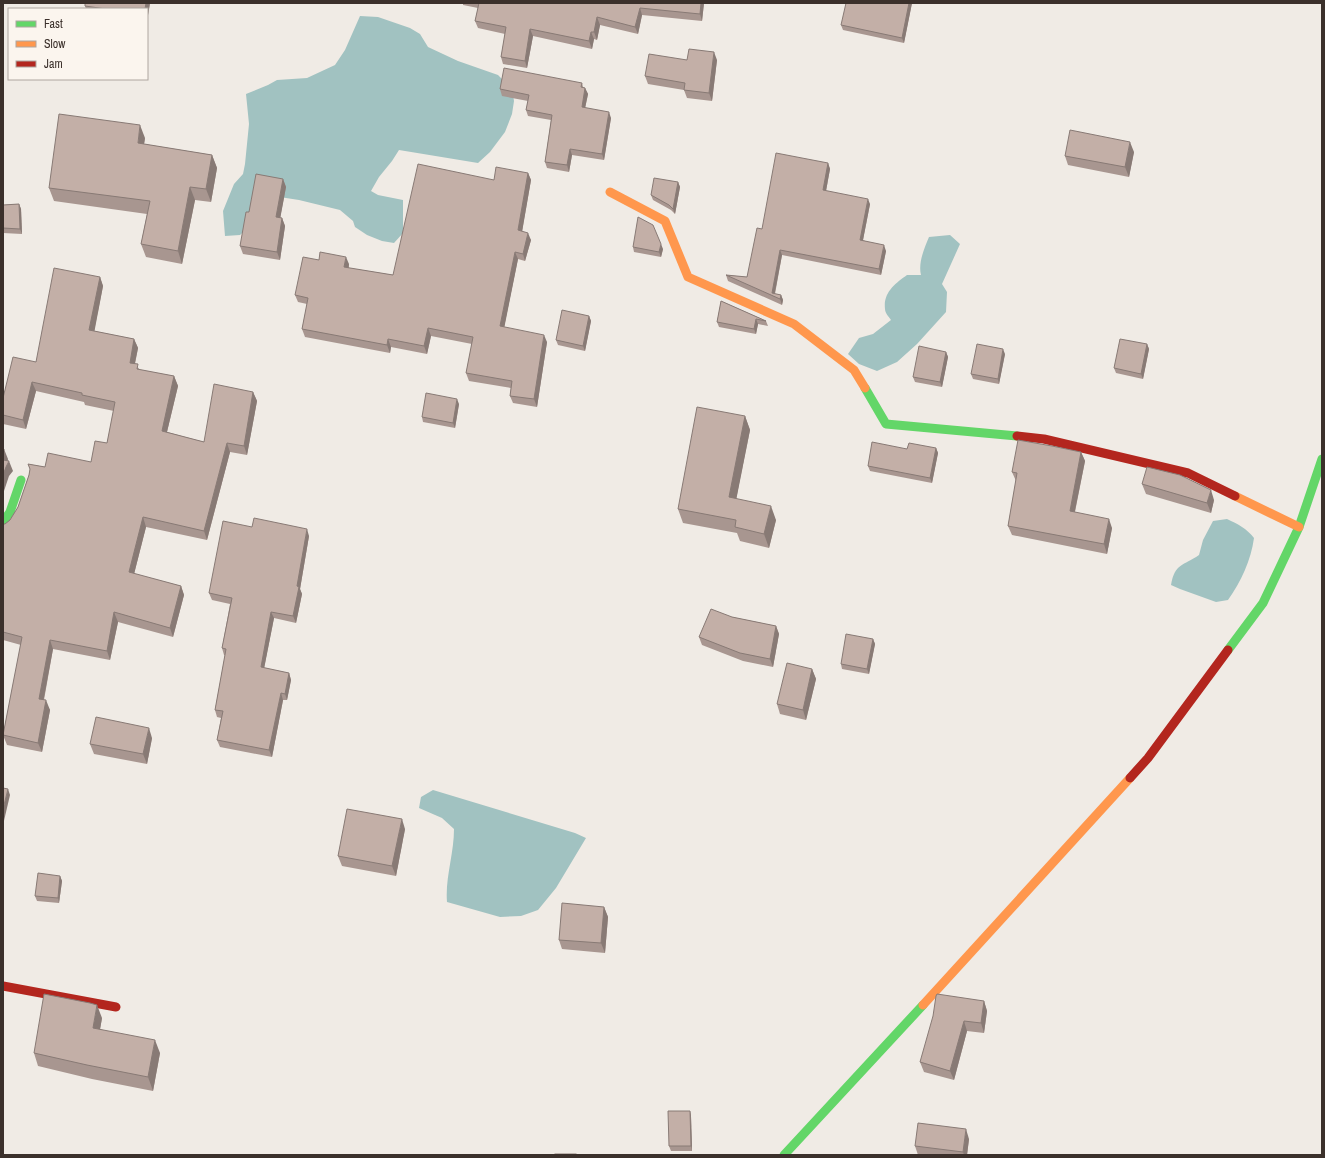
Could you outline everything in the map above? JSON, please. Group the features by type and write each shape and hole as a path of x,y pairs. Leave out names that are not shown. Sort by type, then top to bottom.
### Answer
{"street":[{"path":"610,192 665,220 688,277 794,324 854,370 886,424 1044,439 1188,474 1299,528"},
{"path":"784,1155 1045,873 1148,758 1263,603 1299,528 1322,458"},
{"path":"3,522 10,512 22,480"},
{"path":"3,986 116,1007"}],"water":[{"path":"360,16 378,17 410,28 420,34 428,47 458,61 498,75 512,89 514,101 512,114 505,132 490,152 478,163 399,150 379,177 371,191 378,195 403,200 403,233 394,243 382,241 367,235 355,227 353,221 340,210 299,200 273,196 249,227 240,235 225,236 223,211 234,184 243,174 245,164 249,124 246,94 277,80 307,78 335,65 345,50"},
{"path":"950,235 960,244 942,284 947,292 946,312 917,344 897,362 877,371 859,364 848,354 859,338 873,334 891,320 885,309 888,293 907,275 921,275 920,266 923,251 929,237"},
{"path":"1227,519 1242,527 1254,538 1253,546 1245,570 1228,600 1216,602 1171,585 1177,569 1199,555 1203,540 1213,521"},
{"path":"433,790 575,833 586,838 556,888 538,910 521,916 500,917 447,902 447,884 453,848 454,829 442,818 419,808 421,797"}],"building":[{"path":"85,3 146,3 145,8 99,8 85,6"},
{"path":"479,3 701,3 700,14 640,8 635,27 597,17 594,32 591,32 589,41 530,29 525,61 501,57 506,27 475,21"},
{"path":"846,3 909,3 902,38 841,25"},
{"path":"689,49 714,52 709,93 684,90 685,83 645,76 649,54 687,60"},
{"path":"504,68 582,83 581,87 585,88 582,107 609,112 602,154 570,149 567,165 545,162 552,115 526,110 529,95 500,89"},
{"path":"59,114 140,125 138,143 212,155 206,189 190,187 178,251 141,244 150,201 49,188"},
{"path":"1070,130 1130,142 1125,167 1065,156"},
{"path":"776,153 828,163 823,190 868,199 860,240 884,245 879,269 780,250 772,293 781,295 780,299 726,275 747,277 757,228 762,229"},
{"path":"418,164 494,180 496,167 528,173 518,230 528,233 523,254 515,252 500,326 544,335 534,399 510,396 512,381 466,373 473,337 428,328 424,346 388,339 387,345 302,329 308,298 295,295 303,257 319,260 320,252 346,257 344,267 393,275"},
{"path":"256,174 283,179 276,217 282,218 277,252 240,246 246,212 249,212"},
{"path":"654,178 678,182 673,209 669,205 651,195"},
{"path":"19,204 20,229 3,228 3,205"},
{"path":"638,217 653,225 661,244 659,252 633,247"},
{"path":"54,268 100,277 89,330 134,339 130,363 138,364 137,369 174,376 162,431 204,442 214,384 253,392 244,446 227,443 204,531 143,517 129,572 181,586 170,628 114,612 107,651 50,640 39,699 46,700 38,743 3,735 22,637 3,632 3,524 10,520 18,507 29,475 30,469 28,464 45,467 48,453 91,462 95,441 107,443 115,402 32,382 23,420 3,415 3,398 13,357 36,362"},
{"path":"721,301 766,321 756,319 754,329 717,322"},
{"path":"562,310 589,316 583,346 556,340"},
{"path":"1120,339 1147,344 1141,374 1114,368"},
{"path":"977,344 1003,349 998,379 971,374"},
{"path":"919,346 946,352 940,382 913,377"},
{"path":"426,393 457,399 453,423 422,417"},
{"path":"697,407 745,416 729,497 771,506 764,534 735,527 736,520 678,509"},
{"path":"1018,440 1081,452 1070,511 1109,519 1104,544 1008,526 1017,473 1012,472"},
{"path":"872,442 907,449 909,443 936,448 930,478 868,466"},
{"path":"3,460 9,461 3,475"},
{"path":"1147,467 1180,475 1211,490 1207,503 1142,484"},
{"path":"254,518 307,529 297,586 299,587 293,616 271,612 261,667 289,673 285,694 281,693 269,750 217,740 223,711 215,710 226,649 222,648 232,598 209,593 223,521 252,527"},
{"path":"711,609 732,617 776,626 770,659 740,653 699,637"},
{"path":"846,634 873,639 867,669 841,664"},
{"path":"787,663 812,669 803,710 777,704"},
{"path":"96,717 149,728 143,754 90,744"},
{"path":"3,788 8,789 3,809"},
{"path":"347,809 402,819 392,866 338,856"},
{"path":"38,873 60,876 58,898 35,896"},
{"path":"562,903 604,907 601,943 559,940"},
{"path":"44,994 97,1005 93,1028 155,1040 148,1077 34,1053"},
{"path":"937,994 984,1001 981,1023 964,1021 950,1071 920,1062 933,1016"},
{"path":"668,1111 690,1111 691,1146 669,1146"},
{"path":"918,1123 966,1129 963,1152 915,1146"},
{"path":"576,1154 576,1155 555,1155"}],"traffic: fast":[{"path":"865,388 886,424 1017,436"},
{"path":"1228,650 1263,603 1299,527 1322,459"},
{"path":"3,522 10,512 21,480"},
{"path":"784,1155 923,1005"}],"traffic: slow":[{"path":"610,192 665,221 688,277 794,324 854,370 865,388"},
{"path":"1235,496 1299,527"},
{"path":"923,1005 1130,778"}],"traffic: jam":[{"path":"1017,436 1044,439 1188,473 1235,496"},
{"path":"1130,778 1148,758 1228,650"},
{"path":"3,986 116,1007"}]}
